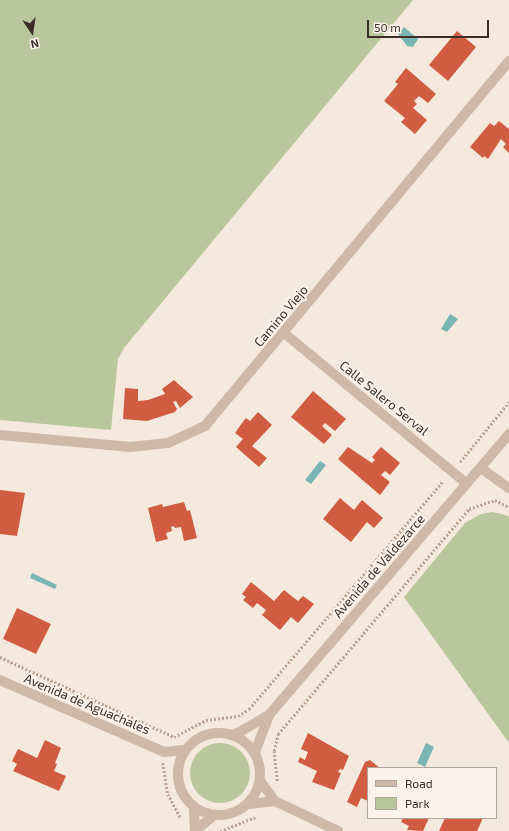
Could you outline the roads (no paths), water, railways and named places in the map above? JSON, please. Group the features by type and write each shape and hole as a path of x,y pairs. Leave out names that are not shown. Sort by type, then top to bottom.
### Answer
{"street":[{"name":"Camino Viejo","path":"0,435 130,447 168,443 205,426 509,61"},
{"name":"Calle Salero Serval","path":"284,333 467,484"},
{"name":"Avenida de Valdezarce","path":"255,752 269,716 509,434"},
{"path":"481,468 509,488"},
{"name":"Avenida de Aguachales","path":"0,680 164,752 178,769"},
{"name":"Avenida de Valdezarce","path":"234,735 269,716"},
{"path":"250,804 258,793 261,782 260,765 255,752 234,735 208,733 196,738 184,750 178,769 181,790 194,807 214,815 234,812 250,804 275,800"},
{"name":"Avenida de Aguachales","path":"164,752 184,750"},
{"path":"261,782 275,800 338,831"},
{"path":"194,807 195,831"},
{"path":"195,831 214,815"}],"water":[{"path":"404,27 418,39 413,47 407,46 398,34"},
{"path":"450,314 458,319 447,332 441,329"},
{"path":"320,461 326,465 311,484 305,480"},
{"path":"32,573 57,585 55,589 30,578"},
{"path":"426,743 434,747 425,767 417,763"}]}
